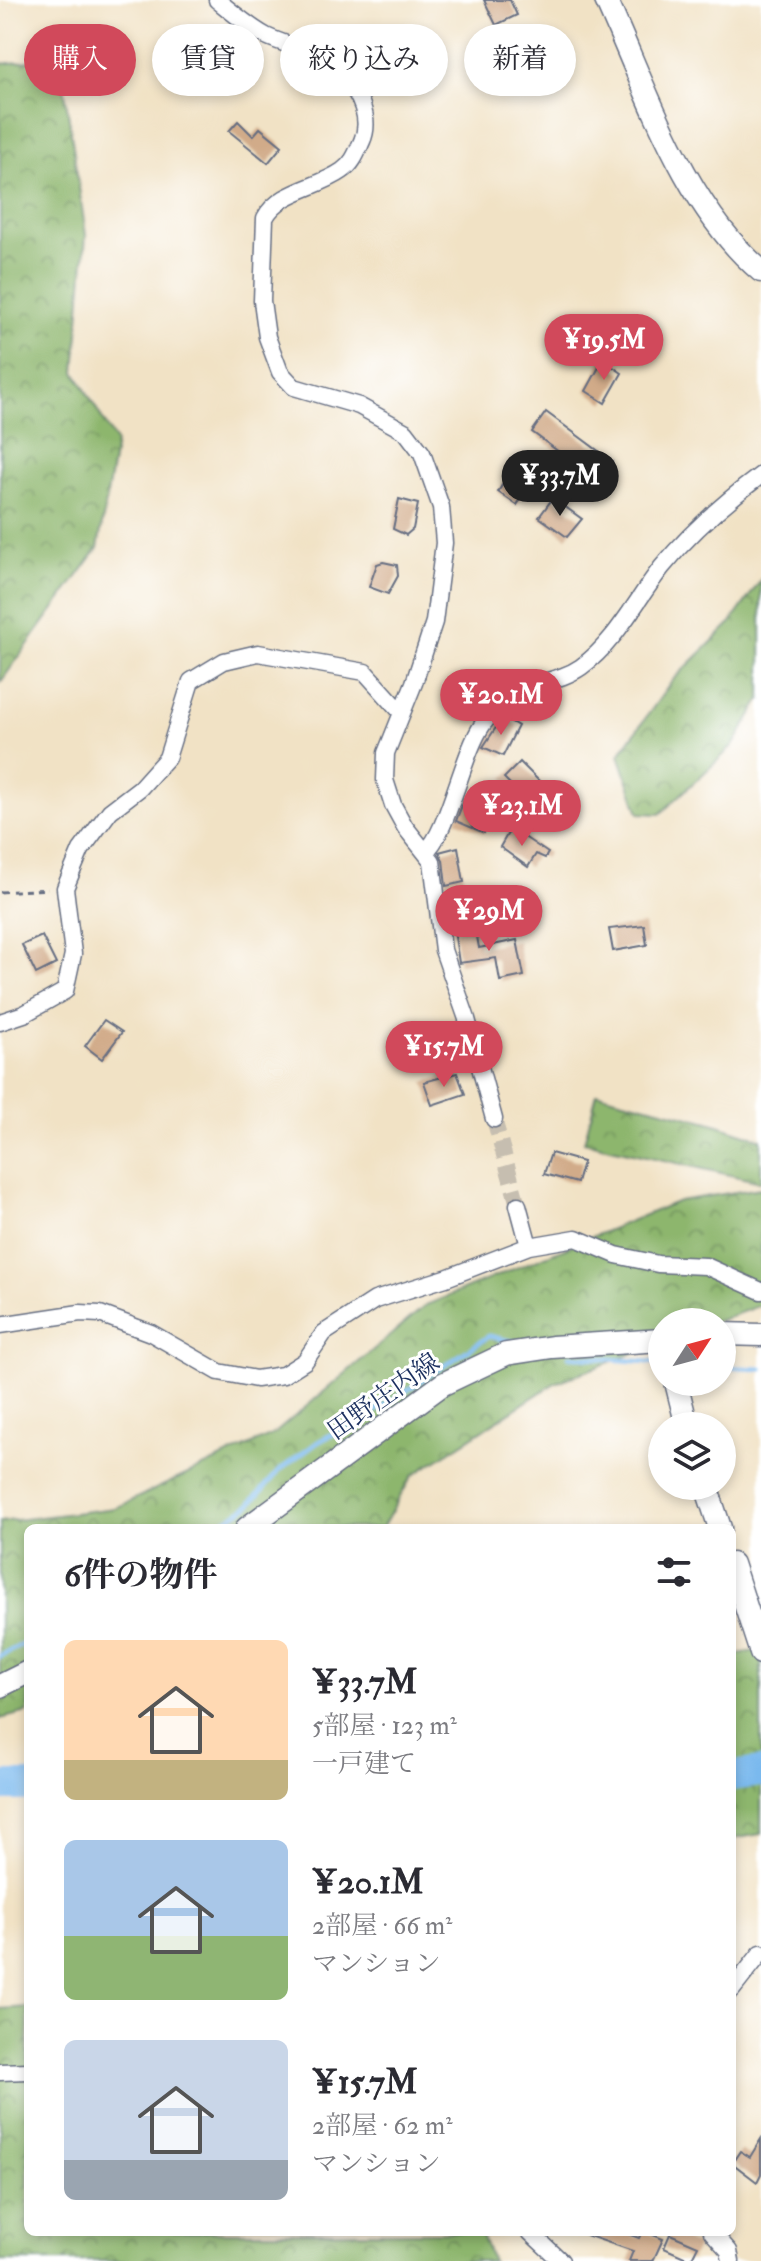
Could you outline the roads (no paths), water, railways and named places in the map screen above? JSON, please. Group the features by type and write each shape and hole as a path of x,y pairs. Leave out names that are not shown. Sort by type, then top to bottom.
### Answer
{"main road":[{"path":"606,0 695,191 717,225 761,271"},
{"path":"736,1334 761,1335"},
{"name":"田野庄内線","path":"252,1524 443,1384 506,1354 552,1347 648,1341"},
{"path":"711,1500 718,1522"},
{"path":"736,1576 761,1653"},
{"path":"0,1686 24,1674"}],"street":[{"path":"217,0 270,38 320,57 332,66 345,78 365,114 365,134 344,170 284,199 269,210 264,227 262,301 267,337 280,372 289,383 301,390 359,406 395,425 415,442 428,466 441,507 444,543 442,571 430,635 386,753 385,780 393,805 434,870 443,950 467,1019 494,1119"},
{"path":"425,852 433,844 441,827 469,751 482,726 501,703 513,693 579,669 595,655 684,543 761,475"},
{"path":"0,1022 24,1014 65,991 73,954 65,888 81,850 110,811 140,788 167,758 191,681 224,661 258,653 365,672 402,713"},
{"path":"518,1205 529,1246"},
{"path":"0,1325 80,1313 100,1314 151,1333 219,1372 256,1379 283,1375 305,1361 324,1333 375,1300 446,1278 529,1246 576,1238 616,1255 658,1264 706,1266 761,1291"},
{"path":"736,1985 761,1953"},
{"path":"0,2072 24,2071"},
{"path":"534,2236 561,2261"},
{"path":"716,2236 729,2251 731,2261"}],"waterway":[{"path":"220,1524 249,1505 280,1470 318,1442 382,1407 489,1336 518,1343"},
{"path":"570,1356 648,1362"},
{"path":"736,1368 761,1369"},
{"path":"0,1656 24,1644"},
{"path":"736,1775 761,1772"},
{"path":"0,1786 24,1786"}],"tunnel":[{"path":"494,1119 518,1205"}]}
